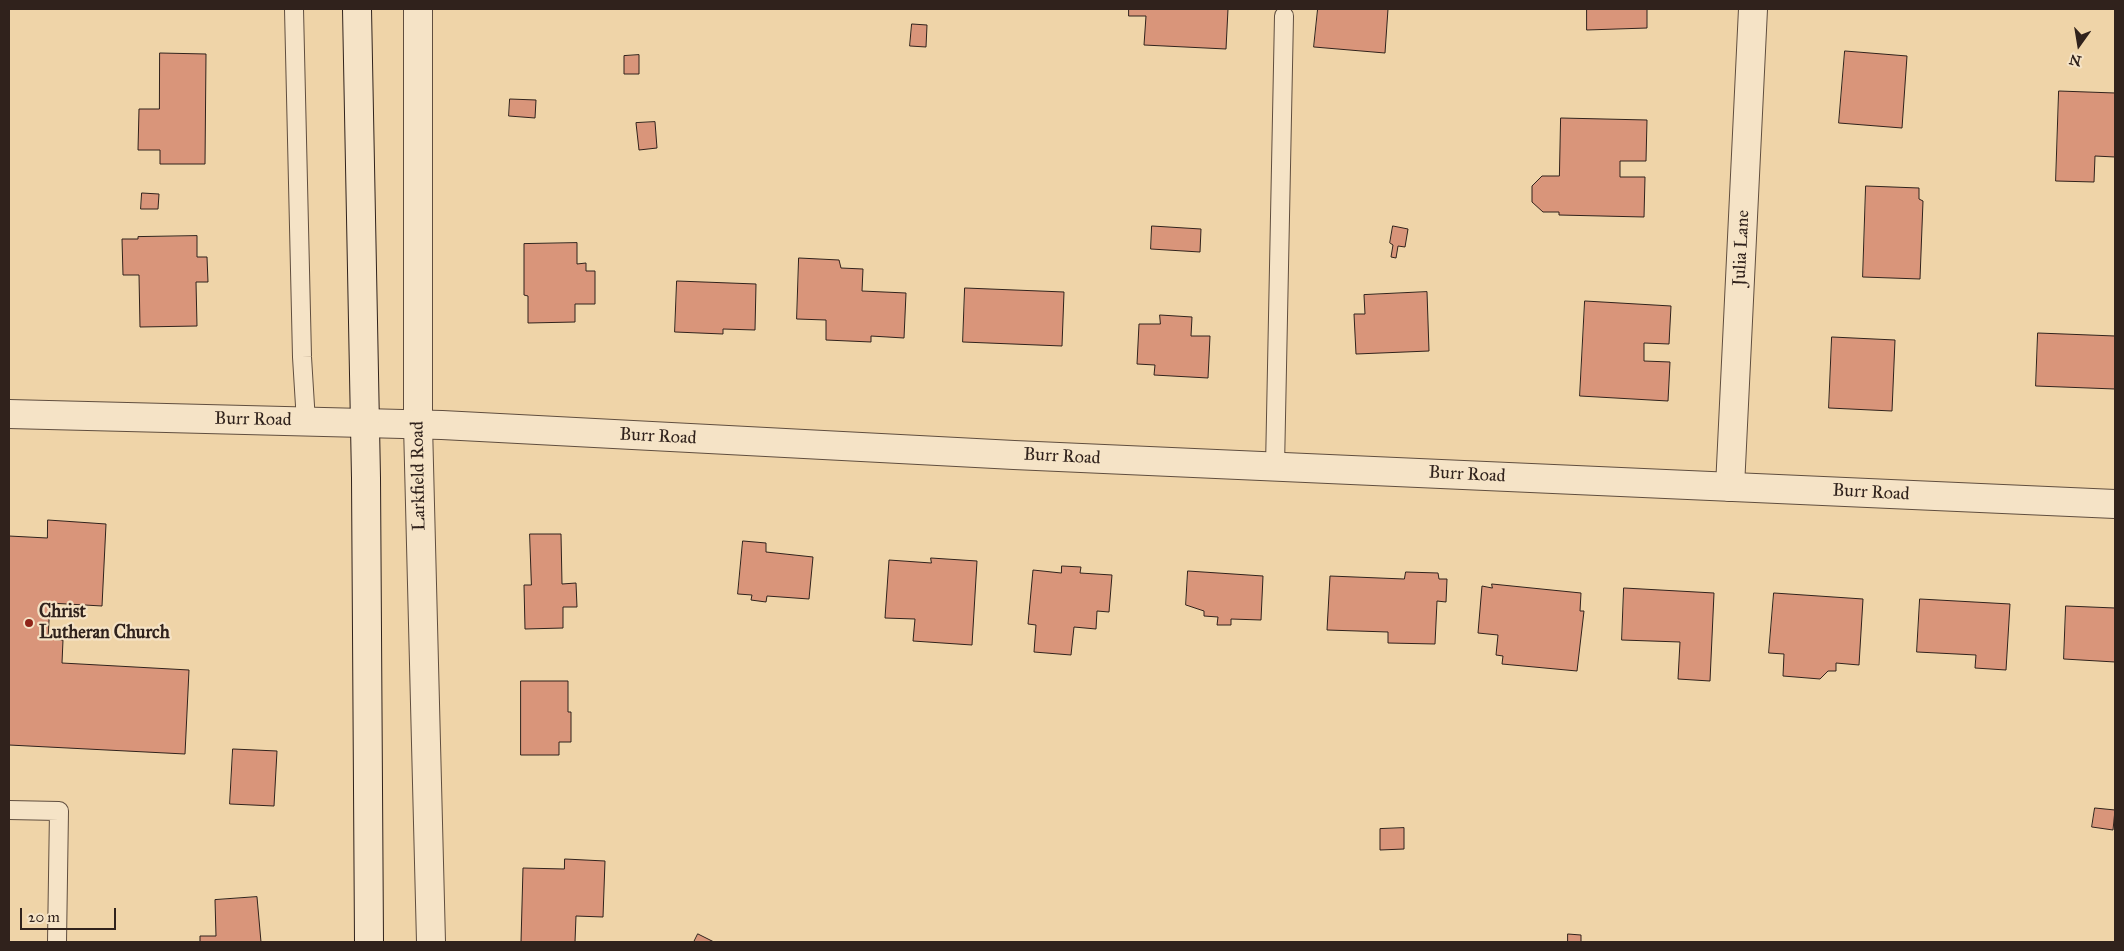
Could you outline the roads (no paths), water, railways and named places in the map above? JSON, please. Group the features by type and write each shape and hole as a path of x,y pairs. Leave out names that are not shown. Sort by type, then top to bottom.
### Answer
{"street":[{"path":"356,9 364,424 370,942"},
{"name":"Larkfield Road","path":"418,9 418,425 431,942"},
{"name":"Julia Lane","path":"1730,487 1753,9"},
{"name":"Burr Road","path":"9,414 418,425 1275,467 2115,504"}],"lane":[{"path":"294,9 302,357 306,422"},
{"path":"1275,467 1284,16"},
{"path":"9,810 59,811 57,942"}],"place":[{"name":"Christ Lutheran Church","path":"29,623"}]}
